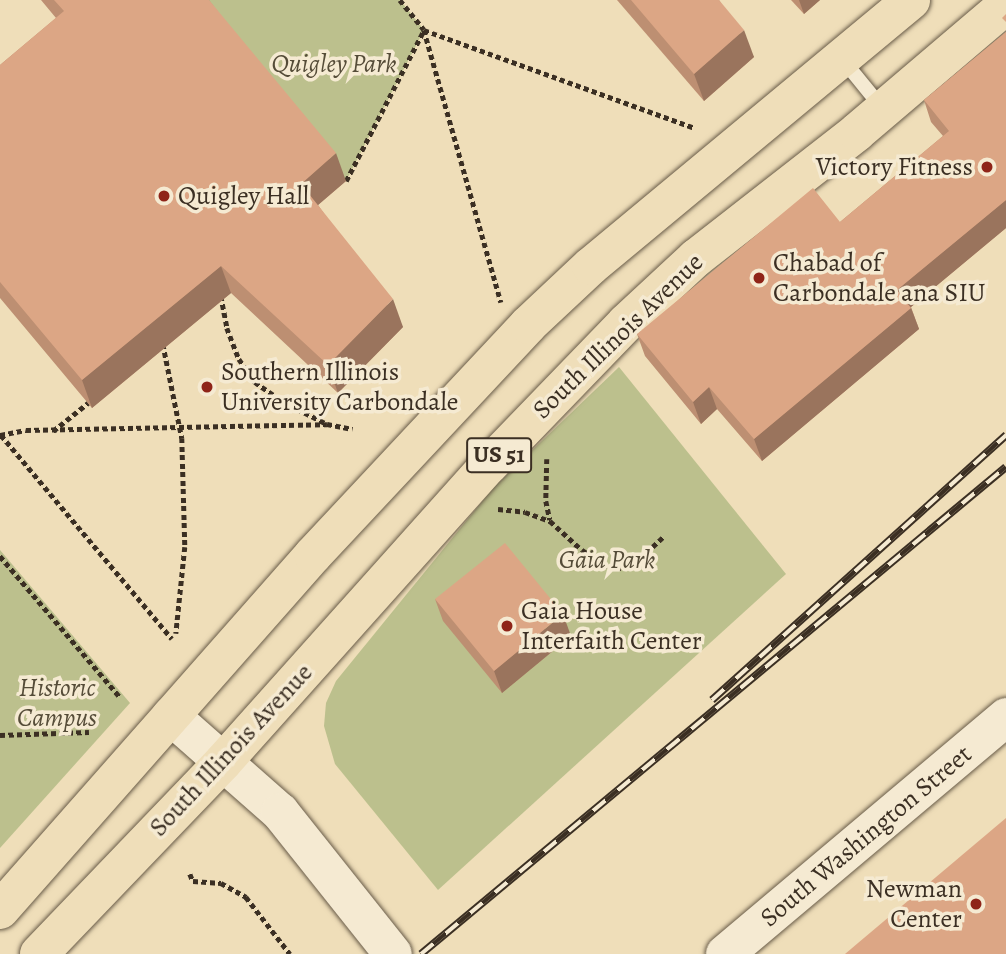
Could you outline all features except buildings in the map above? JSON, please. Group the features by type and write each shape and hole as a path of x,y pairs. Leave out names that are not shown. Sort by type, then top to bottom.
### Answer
{"highway":[{"name":"US 51","path":"0,910 313,555 512,341 591,266 911,0"},
{"name":"South Illinois Avenue","path":"39,954 223,762 489,465 626,323 696,258 1006,5"}],"street":[{"path":"171,716 280,812 393,954"},
{"name":"South Washington Street","path":"725,954 1006,717"}],"lane":[{"path":"842,59 883,108"}],"path":[{"path":"400,0 424,30 512,341"},
{"path":"424,30 694,128"},
{"path":"346,181 424,30"},
{"path":"227,286 220,292 227,328 239,359 255,382 282,401 327,424"},
{"path":"161,335 182,428 185,547 176,634"},
{"path":"52,432 88,403"},
{"path":"172,639 0,435 26,430 52,432 327,424 353,429"},
{"path":"547,450 547,501 550,521"},
{"path":"494,509 525,512 550,521 582,550 608,567 623,568 634,564 664,536"},
{"path":"0,556 120,697"},
{"path":"0,735 89,732"},
{"path":"190,874 193,881 221,883 246,897 290,954"}],"green space":[{"name":"Quigley Park","path":"195,0 400,0 424,30 346,181"},
{"name":"Gaia Park","path":"619,367 786,574 438,890 335,764 324,726 326,703 336,681 493,488"},
{"name":"Historic Campus","path":"0,550 130,703 0,848"}],"railway":[{"path":"712,700 1006,435"},
{"path":"421,954 1006,467"}],"place":[{"name":"Victory Fitness","path":"987,167"},
{"name":"Quigley Hall","path":"164,196"},
{"name":"Chabad of Carbondale ana SIU","path":"759,278"},
{"name":"Southern Illinois University Carbondale","path":"207,387"},
{"name":"Gaia House Interfaith Center","path":"507,626"},
{"name":"Newman Center","path":"976,904"}]}
